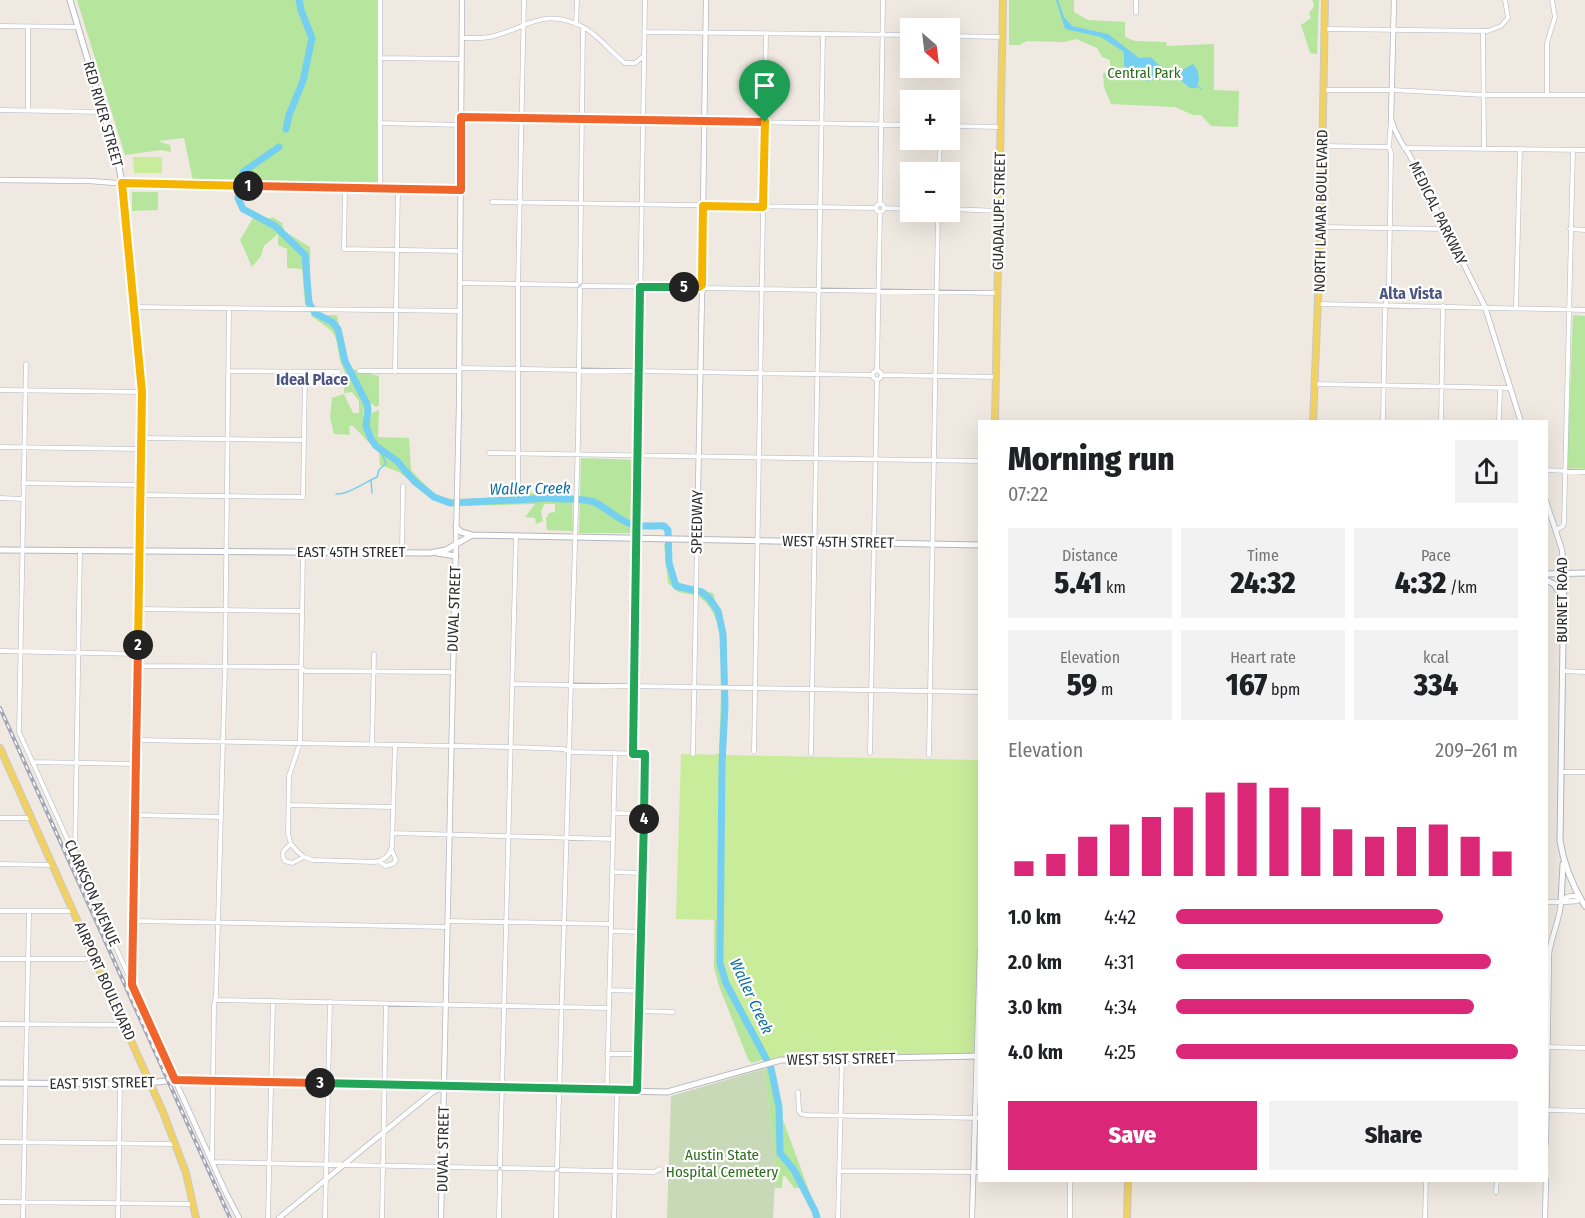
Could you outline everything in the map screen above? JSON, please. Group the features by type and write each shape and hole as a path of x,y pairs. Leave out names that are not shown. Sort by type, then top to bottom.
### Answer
{"main road":[{"name":"RED RIVER STREET","path":"70,0 122,183 142,392 140,552"},
{"name":"GUADALUPE STREET","path":"995,420 1003,0"},
{"name":"NORTH LAMAR BOULEVARD","path":"1313,420 1321,227 1325,0"},
{"path":"456,527 461,532 472,536"},
{"name":"EAST 45TH STREET","path":"0,550 435,553 446,550 472,536 697,539"},
{"name":"WEST 45TH STREET","path":"697,539 978,545"},
{"path":"435,553 456,556"},
{"name":"BURNET ROAD","path":"1564,573 1560,841 1568,876 1582,897 1585,906"},
{"path":"1548,574 1585,573"},
{"path":"1548,581 1555,585 1563,598"},
{"name":"AIRPORT BOULEVARD","path":"0,748 176,1144 186,1173 196,1218"},
{"path":"1561,902 1563,860"},
{"name":"WEST 51ST STREET","path":"672,1091 787,1060 977,1056"},
{"name":"EAST 51ST STREET","path":"0,1083 150,1084 175,1080 672,1091"},
{"path":"1127,1218 1128,1182"}],"street":[{"path":"380,0 380,188"},
{"name":"DUVAL STREET","path":"441,1218 457,507 462,0"},
{"path":"518,490 518,284 524,0"},
{"path":"576,24 577,0"},
{"path":"633,754 645,0"},
{"name":"SPEEDWAY","path":"693,754 706,0"},
{"path":"872,375 877,370 883,0"},
{"path":"1136,0 1136,13"},
{"name":"MEDICAL PARKWAY","path":"1394,0 1391,119 1395,133 1485,307 1520,420"},
{"path":"1324,29 1483,32 1497,28 1506,20 1508,15 1505,0"},
{"path":"1547,95 1547,43 1556,17 1552,0"},
{"path":"462,38 494,36 523,24 550,19 565,20 583,27 604,42 625,63 635,63 645,55"},
{"path":"0,26 78,27"},
{"path":"28,27 28,111"},
{"path":"556,1218 576,504 583,27"},
{"path":"644,32 900,35"},
{"path":"1483,32 1484,148"},
{"path":"754,752 766,34"},
{"path":"811,754 823,34"},
{"path":"960,36 1002,37"},
{"path":"380,58 461,59"},
{"path":"1323,90 1393,90 1484,95 1585,95"},
{"path":"0,110 103,112"},
{"path":"461,117 900,125"},
{"path":"1383,420 1386,305 1389,284 1391,119"},
{"path":"380,123 461,125"},
{"path":"960,126 1000,127"},
{"path":"1322,146 1389,147"},
{"path":"1404,147 1585,150"},
{"path":"1516,308 1520,149"},
{"path":"1548,507 1556,530 1563,526 1564,522 1573,150"},
{"path":"0,180 461,190"},
{"path":"345,188 344,249 460,251"},
{"path":"395,372 398,189"},
{"path":"492,202 900,209"},
{"path":"960,209 999,211"},
{"path":"929,755 938,222"},
{"path":"1321,227 1446,229"},
{"path":"1570,229 1585,230"},
{"path":"460,283 998,293"},
{"path":"1318,304 1585,310"},
{"path":"1441,420 1443,306"},
{"path":"134,307 460,311"},
{"path":"229,308 225,666 219,922 214,1005 212,1162 654,1172 660,1169"},
{"path":"21,652 26,364"},
{"path":"359,371 518,369 760,373 872,375 877,380"},
{"path":"877,370 882,375 996,377"},
{"path":"228,371 339,372"},
{"path":"141,495 303,497 305,372"},
{"path":"870,753 877,380 882,375"},
{"path":"1315,384 1510,388"},
{"path":"1499,420 1500,388"},
{"path":"0,390 142,392"},
{"path":"142,438 304,440"},
{"path":"0,447 142,449"},
{"path":"489,453 978,461"},
{"path":"1548,470 1585,472"},
{"path":"23,483 141,485"},
{"path":"402,553 403,486"},
{"path":"0,498 23,499"},
{"name":"BURNET ROAD","path":"1556,530 1562,550 1564,573"},
{"path":"499,1218 516,536"},
{"path":"75,855 80,551"},
{"name":"RED RIVER STREET","path":"132,985 140,552"},
{"path":"303,552 300,743 289,776 288,834 291,844 297,851 304,858 313,860 378,861 386,857 391,849"},
{"path":"139,609 301,611"},
{"path":"0,651 138,654"},
{"name":"CLARKSON AVENUE","path":"21,652 19,732 239,1218"},
{"path":"372,745 374,654"},
{"path":"138,666 300,667 305,671 453,672"},
{"path":"1562,671 1585,672"},
{"path":"513,684 978,692"},
{"path":"137,740 512,747 645,754 637,1090"},
{"path":"378,861 386,866 393,864 396,860 391,849 395,745"},
{"path":"607,1090 615,754"},
{"path":"33,762 136,764"},
{"path":"1561,772 1585,772"},
{"path":"289,805 393,807"},
{"path":"614,813 644,814"},
{"path":"135,815 220,817"},
{"path":"0,818 32,818"},
{"path":"392,833 613,839"},
{"path":"291,844 283,850 285,861 292,863 304,858"},
{"path":"0,864 53,865"},
{"path":"612,872 642,873"},
{"path":"1548,902 1576,901 1582,897"},
{"path":"1548,992 1549,954 1561,902"},
{"path":"0,911 73,911"},
{"path":"24,1218 28,912"},
{"path":"134,921 447,927"},
{"path":"448,921 611,924"},
{"path":"611,932 641,932"},
{"path":"0,959 93,956"},
{"path":"609,990 639,991"},
{"path":"216,1000 609,1008"},
{"path":"268,1218 273,1000"},
{"path":"325,1218 330,1002"},
{"path":"382,1218 386,1004"},
{"path":"639,1011 673,1012"},
{"path":"972,1218 977,1118 978,1021"},
{"path":"0,1024 125,1025"},
{"path":"1548,1047 1585,1048"},
{"path":"608,1053 637,1054"},
{"path":"838,1218 842,1059"},
{"path":"118,1218 120,1084"},
{"path":"279,1218 433,1092 444,1086"},
{"path":"614,1218 617,1090"},
{"path":"798,1092 801,1114 977,1118"},
{"path":"1548,1110 1585,1111"},
{"path":"0,1142 176,1144"},
{"path":"840,1171 978,1172"},
{"path":"1070,1182 1070,1218"},
{"path":"1425,1218 1426,1182"},
{"path":"1496,1192 1497,1182"},
{"path":"1545,1218 1546,1182"},
{"path":"0,1202 193,1204"}],"green space":[{"path":"77,0 377,0 377,186 193,181 184,138 158,141 170,145 171,152 161,150 125,155"},
{"name":"Central Park","path":"1009,0 1074,0 1074,12 1088,20 1125,22 1125,37 1135,41 1166,42 1167,46 1214,44 1214,90 1239,91 1238,127 1211,126 1201,115 1193,115 1175,107 1111,104 1104,87 1103,74 1110,67 1110,60 1102,57 1097,48 1076,39 1064,42 1027,41 1019,45 1009,45"},
{"path":"1312,0 1319,0 1317,54 1310,53 1301,25 1311,18 1309,13 1313,8"},
{"path":"133,157 162,157 162,173 134,173"},
{"path":"132,192 158,192 158,210 132,211"},
{"path":"253,218 274,218 282,223 284,231 310,247 310,284 313,304 305,305 302,269 287,268 287,249 278,245 278,234 264,246 261,256 252,267 240,240"},
{"path":"310,315 337,315 346,357 352,369 379,376 379,405 376,407 365,402 363,416 379,410 378,437 409,438 411,470 436,496 452,499 452,506 429,496 399,472 380,465 379,453 352,425 349,427 350,435 334,434 330,417 332,398 344,394 353,413 359,413 359,401 352,392 344,393 345,373 332,331"},
{"path":"1573,315 1585,316 1585,469 1567,468"},
{"path":"581,458 636,460 634,533 579,533"},
{"path":"513,491 572,494 573,531 547,530 546,519 549,513 555,512 555,504 544,504 541,512 543,521 536,524 535,518 525,517 535,504 462,506 462,499 513,497"},
{"path":"664,544 671,544 671,560 677,582 694,588 694,595 678,592 668,583"},
{"path":"699,590 713,593 727,641 727,686 721,686 718,626 708,605 699,597"},
{"path":"721,691 727,691 725,755 773,1057 751,1063 719,986 714,967 716,754 719,754"},
{"path":"681,754 978,760 978,993 975,1056 787,1060 764,1065 765,1056 721,972 720,920 676,919"},
{"path":"773,1067 783,1120 819,1218 816,1218 803,1188 794,1188 783,1176 782,1188 775,1188 776,1164 764,1069"},
{"name":"Austin State Hospital Cemetery","path":"764,1069 776,1164 773,1218 667,1218 671,1096"}],"water":[{"path":"1056,0 1058,0 1064,17 1072,26 1108,34 1139,58 1151,57 1160,66 1175,72 1193,64 1199,76 1196,88 1190,88 1177,77 1161,69 1152,80 1147,81 1124,66 1124,52 1101,37 1065,29"}],"waterway":[{"name":"Waller Creek","path":"286,129 289,115 303,81 312,38 299,0"},
{"path":"1197,86 1201,89"},
{"name":"Waller Creek","path":"279,147 243,172 238,198 243,209 275,226 305,255 309,303 315,313 332,322 338,329 345,361 367,404 366,426 376,446 397,461 414,481 434,497 450,503 552,498 584,500 594,502 631,524 664,526 668,530 669,563 676,586 702,592 718,611 723,634 725,706 722,763 720,963 726,983 771,1068 779,1107 780,1153 794,1170 817,1218"},
{"path":"336,494 351,490 377,477 379,470 386,463 380,449"},
{"path":"371,480 372,493"}],"railway":[{"path":"0,708 230,1218"}],"district":[{"name":"Alta Vista","path":"1411,293"},
{"name":"Ideal Place","path":"312,379"}],"route":[{"path":"461,117 765,122 763,207 703,206 702,285 699,287 640,287 633,754 645,754 637,1090 175,1080 132,985 142,392 122,183 461,190 461,117"}]}
